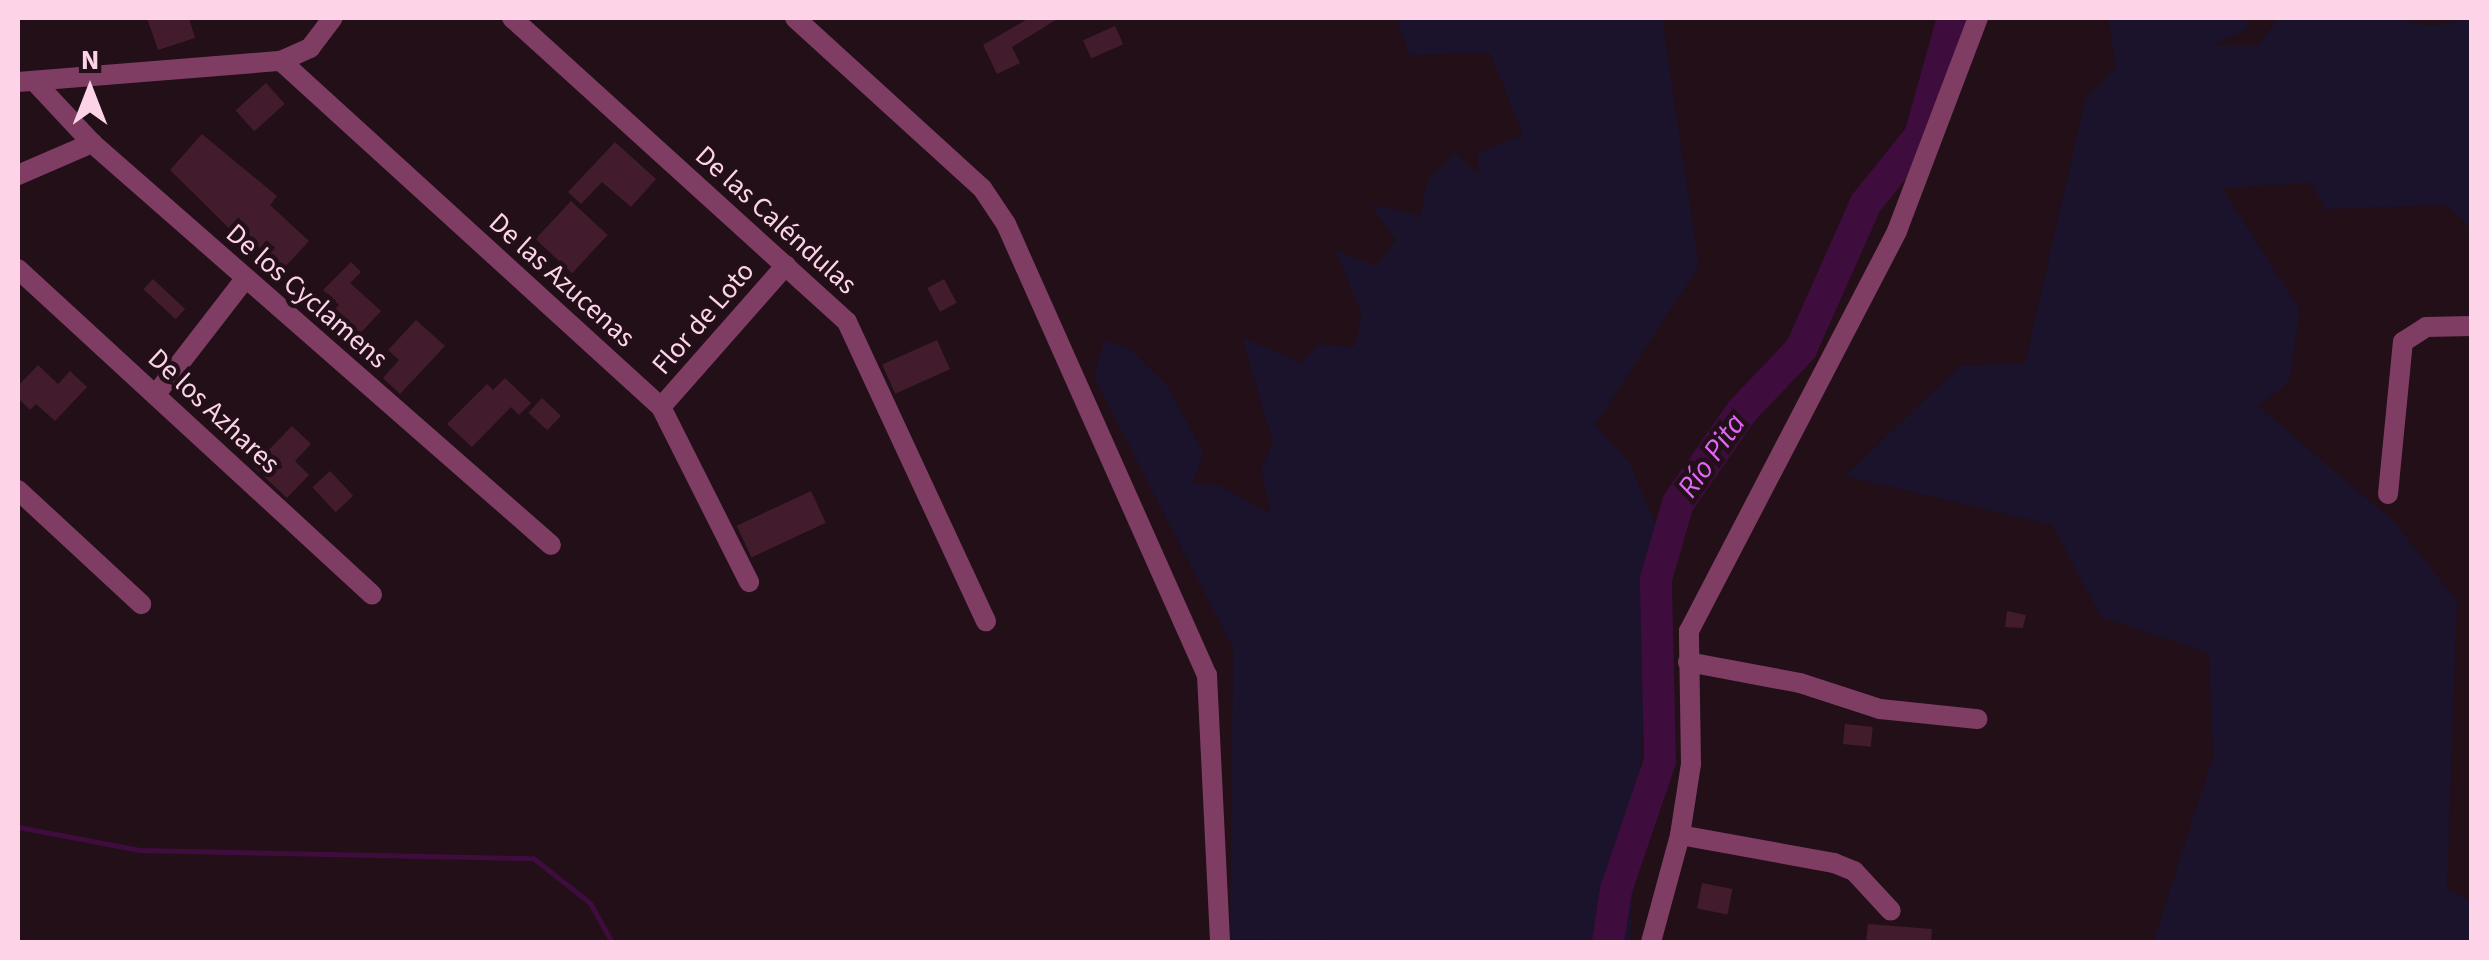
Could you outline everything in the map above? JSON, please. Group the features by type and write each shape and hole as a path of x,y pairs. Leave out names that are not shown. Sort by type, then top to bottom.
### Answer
{"street":[{"path":"26,82 280,62 310,48 333,18"},
{"name":"De las Caléndulas","path":"512,18 850,326 986,621"},
{"path":"795,18 982,188 1006,224 1207,675 1220,942"},
{"path":"1651,942 1680,835 1691,764 1690,631 1897,231 1978,18"},
{"name":"De las Azucenas","path":"280,62 661,407 749,582"},
{"name":"De los Cyclamens","path":"26,82 245,279 551,544"},
{"path":"18,176 92,143"},
{"name":"Flor de Loto","path":"661,407 786,265"},
{"name":"De los Azhares","path":"18,269 372,596"},
{"path":"156,394 245,279"},
{"path":"2388,494 2403,342 2426,328 2472,326"},
{"path":"18,490 141,604"},
{"path":"1688,662 1800,683 1880,708 1977,719"},
{"path":"1680,835 1834,863 1854,872 1891,912"}],"shaded area":[{"path":"1396,18 1662,18 1699,266 1595,425 1629,462 1655,522 1630,942 1230,939 1233,649 1094,376 1104,341 1128,347 1167,385 1204,453 1193,483 1219,485 1271,514 1261,469 1273,444 1242,337 1302,363 1318,344 1354,347 1362,317 1336,250 1376,266 1396,240 1370,204 1420,216 1428,180 1455,153 1479,175 1477,153 1523,135 1490,53 1410,55"},
{"path":"2108,18 2247,18 2248,29 2214,45 2259,45 2277,18 2396,18 2431,26 2471,18 2471,228 2446,205 2325,209 2311,183 2222,188 2300,310 2289,382 2258,406 2393,521 2457,601 2447,889 2471,902 2471,942 2153,942 2213,757 2209,653 2101,617 2052,525 1845,476 1961,365 2025,364 2085,100 2116,67"}],"building":[{"path":"147,18 189,18 195,38 158,50"},
{"path":"1029,18 1059,18 1012,47 1020,63 997,74 983,45"},
{"path":"1115,26 1123,44 1091,59 1083,40"},
{"path":"266,83 285,104 254,131 236,110"},
{"path":"202,134 277,196 270,205 309,241 283,269 243,233 239,238 170,170"},
{"path":"615,142 656,179 631,207 602,182 581,204 568,192"},
{"path":"571,201 608,235 572,273 536,239"},
{"path":"351,262 361,272 350,283 381,311 355,339 329,315 339,305 323,290"},
{"path":"153,279 185,309 176,319 143,289"},
{"path":"944,279 957,303 940,312 927,288"},
{"path":"416,320 445,346 400,394 383,378 399,360 388,350"},
{"path":"937,340 950,369 895,394 882,364"},
{"path":"38,365 58,384 70,371 87,387 55,421 36,404 30,410 18,398 18,386"},
{"path":"505,378 531,403 519,415 511,407 472,447 447,424 487,384 493,390"},
{"path":"542,398 561,416 547,430 528,413"},
{"path":"292,426 311,444 295,461 309,475 287,498 253,466"},
{"path":"330,471 353,496 336,512 312,487"},
{"path":"811,491 826,523 751,557 737,526"},
{"path":"2007,611 2026,615 2023,628 2005,627"},
{"path":"1845,724 1873,727 1871,747 1843,744"},
{"path":"1702,883 1732,889 1727,914 1697,909"},
{"path":"1868,924 1932,929 1931,942 1866,942"}],"waterway":[{"name":"Río Pita","path":"1608,942 1616,890 1660,761 1656,579 1678,503 1742,411 1801,349 1866,203 1920,136 1953,18"},
{"path":"18,827 140,850 533,858 590,903 612,942"}]}
